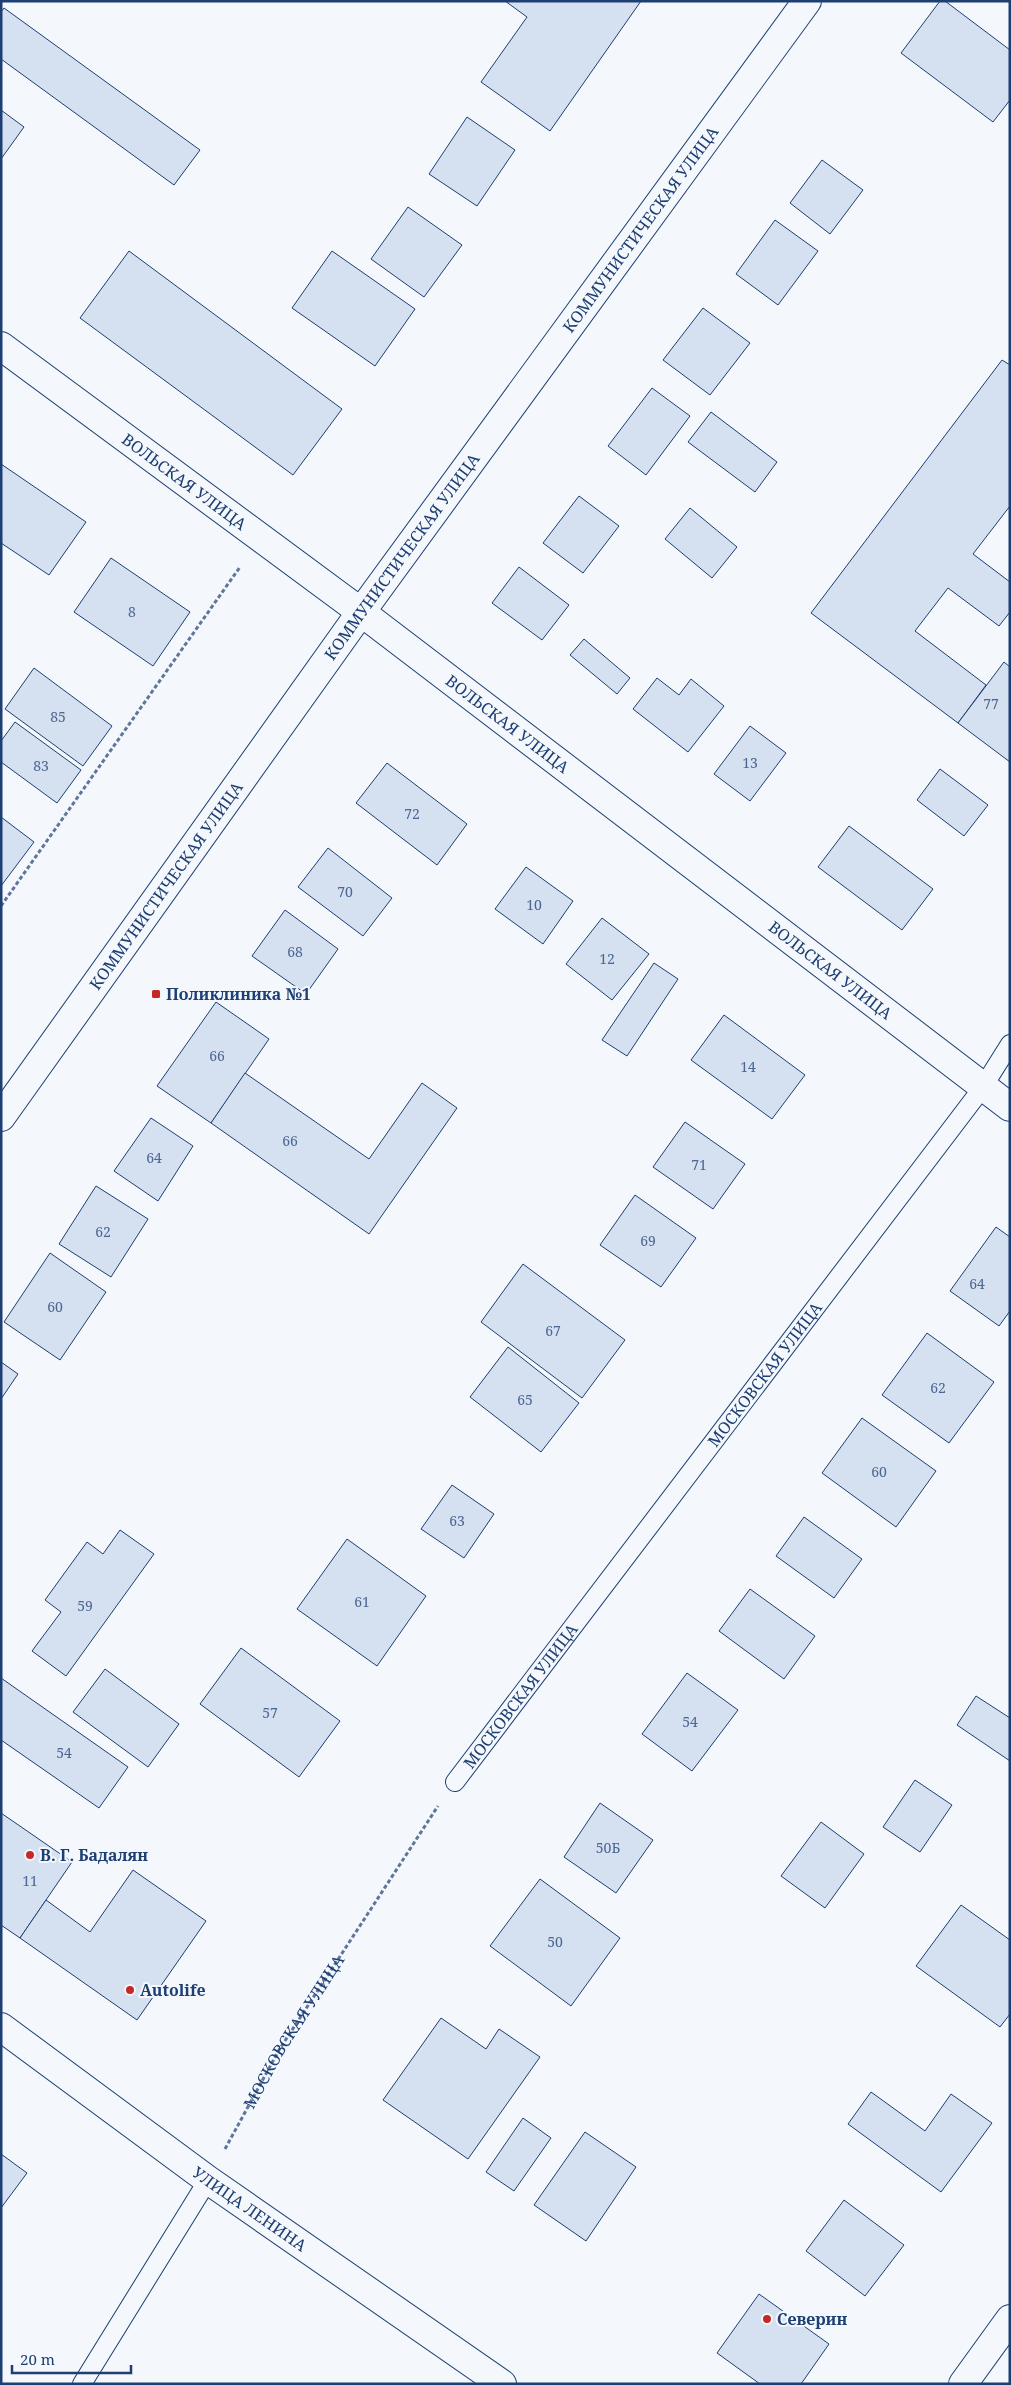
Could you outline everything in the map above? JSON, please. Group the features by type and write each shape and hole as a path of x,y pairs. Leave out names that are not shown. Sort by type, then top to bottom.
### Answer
{"main road":[{"name":"КОММУНИСТИЧЕСКАЯ УЛИЦА","path":"1,1117 361,612 807,1"},
{"name":"ВОЛЬСКАЯ УЛИЦА","path":"1,346 361,612 1010,1107"},
{"name":"УЛИЦА ЛЕНИНА","path":"1,2027 208,2180 502,2384"},
{"path":"963,2384 1010,2319"}],"lane":[{"name":"МОСКОВСКАЯ УЛИЦА","path":"455,1782 983,1087 1010,1044"},
{"path":"82,2384 208,2180"}],"path":[{"path":"1,906 260,538"},
{"name":"МОСКОВСКАЯ УЛИЦА","path":"208,2180 279,2050 455,1782"}],"building":[{"path":"505,1 641,1 550,131 481,82 527,17"},
{"path":"940,1 945,1 1010,50 1010,100 993,122 901,53"},
{"path":"4,8 200,150 174,185 1,59 1,12"},
{"path":"1,110 24,127 1,159"},
{"path":"467,117 515,150 477,206 429,174"},
{"path":"822,160 863,190 830,234 790,203"},
{"path":"408,207 462,245 424,297 371,259"},
{"path":"775,220 818,251 778,305 736,274"},
{"path":"129,251 342,409 293,475 80,318"},
{"path":"332,251 415,309 375,366 292,308"},
{"path":"703,308 750,343 710,395 663,360"},
{"path":"1002,360 1010,365 1010,506 973,554 1010,582 1010,612 999,626 948,588 915,631 986,685 958,723 811,613"},
{"path":"652,388 690,416 646,475 608,446"},
{"path":"711,412 777,462 755,492 688,442"},
{"path":"1,464 86,522 49,575 1,543"},
{"path":"579,496 619,526 583,573 543,543"},
{"path":"690,508 737,547 712,578 665,539"},
{"path":"111,558 190,612 153,666 74,612"},
{"path":"519,567 569,605 542,640 492,603"},
{"path":"584,639 630,678 617,694 570,655"},
{"path":"1004,662 1010,667 1010,762 958,723"},
{"path":"34,668 112,726 83,766 5,709"},
{"path":"657,678 679,695 691,679 724,706 688,752 633,709"},
{"path":"15,722 81,770 57,803 1,762 1,741"},
{"path":"750,726 786,753 750,801 714,774"},
{"path":"387,763 467,824 437,865 356,803"},
{"path":"940,769 988,805 964,836 917,800"},
{"path":"1,817 34,842 1,886"},
{"path":"849,826 933,889 902,930 818,867"},
{"path":"328,848 392,898 363,936 298,887"},
{"path":"526,867 573,901 543,944 495,909"},
{"path":"285,910 338,949 306,994 252,956"},
{"path":"602,918 649,954 612,1000 566,964"},
{"path":"654,963 678,979 627,1056 602,1040"},
{"path":"216,1002 269,1039 211,1123 157,1086"},
{"path":"724,1015 805,1075 772,1119 691,1060"},
{"path":"245,1073 369,1159 422,1083 457,1108 369,1234 211,1123"},
{"path":"151,1118 193,1146 158,1201 114,1171"},
{"path":"685,1122 745,1164 713,1209 653,1167"},
{"path":"96,1186 148,1219 111,1277 59,1244"},
{"path":"635,1195 696,1238 661,1287 600,1245"},
{"path":"996,1227 1010,1237 1010,1311 999,1326 950,1291"},
{"path":"50,1253 106,1292 60,1360 4,1322"},
{"path":"523,1264 625,1340 582,1398 481,1322"},
{"path":"927,1333 994,1382 949,1443 882,1395"},
{"path":"508,1347 579,1403 541,1452 470,1397"},
{"path":"1,1362 18,1374 1,1399"},
{"path":"862,1418 936,1471 896,1527 822,1473"},
{"path":"452,1485 494,1514 464,1558 421,1529"},
{"path":"804,1517 862,1559 834,1598 776,1556"},
{"path":"120,1530 154,1554 66,1676 32,1651 61,1612 45,1600 87,1542 103,1554"},
{"path":"347,1539 426,1596 377,1666 297,1609"},
{"path":"750,1589 815,1636 784,1679 719,1631"},
{"path":"241,1648 340,1721 299,1777 200,1704"},
{"path":"105,1669 179,1724 148,1767 73,1712"},
{"path":"687,1673 738,1710 692,1771 642,1734"},
{"path":"1,1678 128,1767 99,1808 1,1740"},
{"path":"976,1696 1010,1718 1010,1761 957,1725"},
{"path":"915,1780 952,1805 920,1852 883,1827"},
{"path":"600,1803 653,1840 616,1893 564,1857"},
{"path":"1,1813 72,1862 20,1938 1,1925"},
{"path":"821,1822 864,1854 825,1908 781,1876"},
{"path":"133,1870 206,1921 137,2020 20,1938 46,1900 90,1932"},
{"path":"540,1879 620,1938 571,2006 490,1946"},
{"path":"961,1905 1010,1940 1010,2014 1000,2027 916,1966"},
{"path":"441,2018 486,2049 499,2029 540,2057 468,2159 383,2100"},
{"path":"871,2092 925,2131 951,2094 992,2123 941,2192 848,2124"},
{"path":"523,2118 551,2138 514,2191 486,2172"},
{"path":"585,2132 636,2167 586,2241 534,2205"},
{"path":"1,2154 27,2173 1,2208"},
{"path":"844,2200 904,2245 865,2296 806,2251"},
{"name":"Северин","path":"759,2294 829,2344 801,2384 760,2384 717,2353"}],"place":[{"name":"Поликлиника №1","path":"156,994"},
{"name":"В. Г. Бадалян","path":"30,1855"},
{"name":"Autolife","path":"130,1990"},
{"name":"Северин","path":"767,2319"}]}
